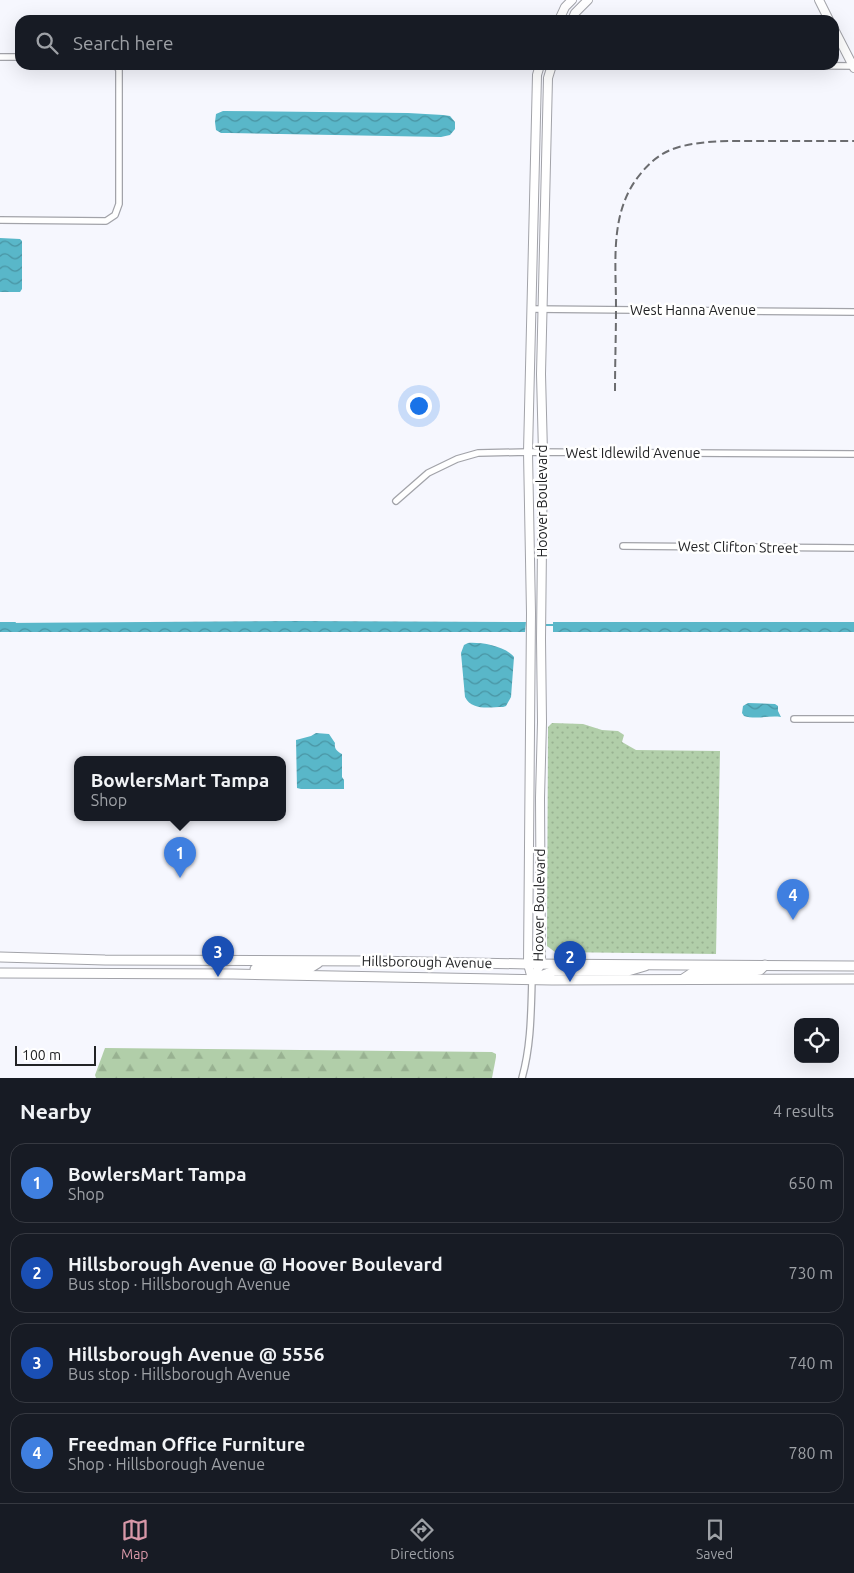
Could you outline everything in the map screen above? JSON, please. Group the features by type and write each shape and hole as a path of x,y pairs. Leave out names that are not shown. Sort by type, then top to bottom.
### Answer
{"main road":[{"path":"561,15 565,7 572,0"},
{"path":"574,15 588,0"},
{"path":"819,0 826,15"},
{"path":"839,38 854,67"},
{"name":"Hoover Boulevard","path":"532,979 528,964 530,614 528,452 538,70"},
{"name":"Hoover Boulevard","path":"532,979 540,964 543,452 541,374 548,78 550,70"},
{"name":"Hillsborough Avenue","path":"0,957 320,962 854,966"},
{"path":"73,974 75,968 80,965 140,965 150,960"},
{"path":"233,974 254,969 310,968 320,962"},
{"path":"532,979 554,971 628,971 655,964"},
{"path":"683,979 695,971 746,972 760,970 766,965"},
{"name":"Hillsborough Avenue","path":"0,973 233,974 532,979 854,979"}],"street":[{"path":"0,58 15,57"},
{"path":"839,67 854,67"},
{"path":"0,220 106,221 115,215 119,204 119,70"},
{"name":"West Hanna Avenue","path":"531,309 854,312"},
{"name":"West Idlewild Avenue","path":"396,501 428,473 457,459 478,453 854,454"},
{"name":"West Clifton Street","path":"623,546 854,548"},
{"path":"794,719 854,719"},
{"path":"522,1078 530,1040 532,979"}],"green space":[{"path":"552,723 583,724 602,730 618,731 624,735 622,742 636,750 720,751 716,954 555,952 547,946 548,727"},
{"path":"105,1048 492,1052 496,1054 496,1057 492,1078 96,1078 95,1075"}],"water":[{"path":"223,111 443,115 450,116 455,122 455,129 450,135 441,137 221,133 216,130 215,122 216,114"},
{"path":"0,238 20,239 22,241 22,289 20,292 0,292"},
{"path":"526,622 525,632 0,632 0,623"},
{"path":"553,622 854,622 854,632 553,632"},
{"path":"468,643 492,646 505,650 514,657 511,697 506,706 487,708 476,706 465,697 461,653 464,645"},
{"path":"748,703 775,704 778,706 781,717 753,718 744,716 742,713 743,706"},
{"path":"316,733 329,734 335,743 336,750 342,754 344,789 297,788 296,740"}],"waterway":[{"path":"0,623 15,623"},
{"path":"544,625 554,625"}],"railway":[{"path":"615,391 616,254 619,219 631,187 642,172 654,160 668,151 699,143 729,141 854,141"}],"place":[{"name":"BowlersMart Tampa","path":"180,878"},
{"name":"Freedman Office Furniture","path":"793,920"},
{"name":"Hillsborough Avenue @ 5556","path":"218,977"},
{"name":"Hillsborough Avenue @ Hoover Boulevard","path":"570,982"}]}
